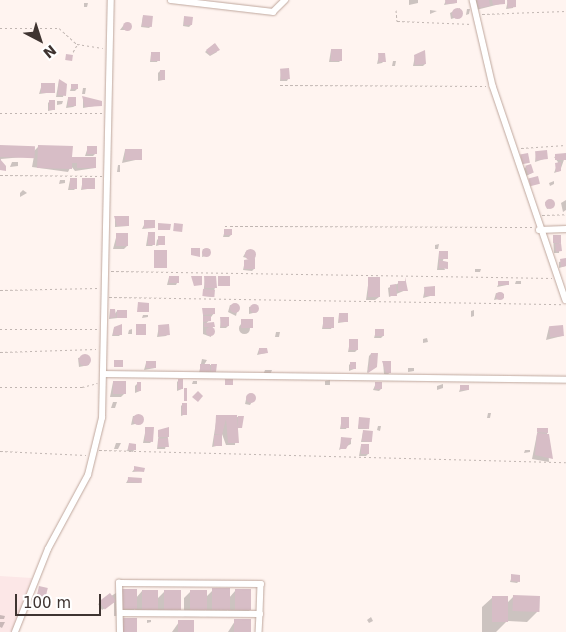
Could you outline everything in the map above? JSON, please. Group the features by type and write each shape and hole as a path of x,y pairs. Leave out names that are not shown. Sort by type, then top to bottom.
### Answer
{"street":[{"path":"15,632 48,550 74,507 95,452 105,374 111,0"},
{"path":"171,0 273,12 285,0"},
{"path":"474,0 493,86 512,148 534,216 566,300"},
{"path":"539,230 566,229"},
{"path":"105,374 566,380"},
{"path":"120,632 119,583 261,584 259,632"},
{"path":"120,613 260,614"}],"path":[{"path":"396,10 397,21 478,24"},
{"path":"476,14 566,11"},
{"path":"0,28 59,28 77,44 110,50"},
{"path":"73,52 77,44"},
{"path":"280,84 493,86"},
{"path":"0,113 110,113"},
{"path":"512,148 566,145"},
{"path":"0,175 108,176"},
{"path":"534,216 566,214"},
{"path":"225,226 532,226 539,230"},
{"path":"107,271 558,278"},
{"path":"0,290 106,287"},
{"path":"106,297 566,304"},
{"path":"0,329 106,329"},
{"path":"0,352 105,348"},
{"path":"0,387 82,387 104,382"},
{"path":"0,451 566,462"}],"shaded area":[{"path":"0,576 32,578 13,632 0,632"}],"building":[{"path":"445,0 457,0 457,3 446,4"},
{"path":"477,0 489,0 490,6 479,8"},
{"path":"492,0 505,0 505,4 493,5"},
{"path":"507,0 516,0 516,7 508,8"},
{"path":"455,8 459,8 462,13 461,17 455,18 452,15 452,11"},
{"path":"143,15 153,16 152,27 142,26"},
{"path":"184,16 193,17 192,25 184,25"},
{"path":"127,22 131,26 127,30 123,26"},
{"path":"215,43 220,50 210,55 206,50"},
{"path":"331,49 342,49 342,61 331,61"},
{"path":"425,50 426,64 415,65 414,55"},
{"path":"151,52 160,52 160,61 151,61"},
{"path":"378,53 385,53 386,62 379,62"},
{"path":"66,54 73,55 72,61 65,60"},
{"path":"289,68 290,79 281,80 280,69"},
{"path":"160,70 165,70 165,80 160,80"},
{"path":"59,79 67,84 66,96 58,95"},
{"path":"41,83 55,83 55,93 41,93"},
{"path":"71,84 78,84 78,89 71,89"},
{"path":"82,96 102,101 102,106 85,107"},
{"path":"68,97 76,97 76,106 68,106"},
{"path":"49,100 55,100 55,110 49,110"},
{"path":"0,145 35,146 35,158 0,157"},
{"path":"38,145 73,146 72,157 96,157 96,168 77,168 77,163 72,163 72,169 37,168"},
{"path":"87,146 97,146 97,154 87,154"},
{"path":"125,149 142,149 142,160 125,160"},
{"path":"547,150 548,159 536,160 535,151"},
{"path":"528,153 530,163 522,164 520,155"},
{"path":"566,153 566,160 555,160 555,154"},
{"path":"0,159 6,166 6,171 0,170"},
{"path":"561,162 561,171 556,172 555,163"},
{"path":"531,164 534,173 528,174 525,166"},
{"path":"538,176 540,184 530,186 528,178"},
{"path":"70,178 77,178 77,189 70,189"},
{"path":"82,178 95,178 95,189 82,189"},
{"path":"550,199 555,204 550,209 545,204"},
{"path":"114,216 129,216 129,226 117,226"},
{"path":"144,220 155,220 155,228 144,228"},
{"path":"158,223 171,224 170,230 158,230"},
{"path":"174,223 183,224 182,232 173,231"},
{"path":"224,229 232,229 232,235 224,235"},
{"path":"148,232 155,232 155,245 148,245"},
{"path":"116,233 128,233 128,246 116,246"},
{"path":"553,235 561,235 561,243 553,243"},
{"path":"158,236 165,236 165,245 158,245"},
{"path":"561,243 562,251 556,252 555,244"},
{"path":"206,247 211,252 206,257 201,252"},
{"path":"191,248 200,248 200,257 191,255"},
{"path":"248,249 252,249 255,254 254,258 248,259 245,256 245,252"},
{"path":"154,250 167,250 167,268 154,268"},
{"path":"439,251 448,251 448,259 439,259"},
{"path":"255,258 255,269 244,269 244,260"},
{"path":"566,258 566,266 561,267 560,259"},
{"path":"439,260 448,262 448,269 439,268"},
{"path":"169,276 179,276 179,283 169,283"},
{"path":"191,276 202,276 202,285 194,286"},
{"path":"204,276 216,276 217,288 205,288"},
{"path":"218,276 230,276 230,286 218,286"},
{"path":"368,277 380,277 380,297 368,297"},
{"path":"405,277 408,291 398,291 398,281 405,281"},
{"path":"498,281 509,281 509,285 498,285"},
{"path":"396,284 397,296 390,296 390,285"},
{"path":"435,286 435,296 425,296 424,287"},
{"path":"203,289 215,290 214,297 202,296"},
{"path":"500,292 504,296 500,300 496,296"},
{"path":"138,302 149,303 149,312 137,312"},
{"path":"235,303 240,308 235,313 230,308"},
{"path":"254,303 259,308 254,313 249,308"},
{"path":"202,308 215,308 215,314 203,315"},
{"path":"110,309 115,309 116,317 110,318"},
{"path":"117,310 127,310 127,318 117,318"},
{"path":"339,313 348,313 348,322 339,322"},
{"path":"203,316 211,316 211,321 203,322"},
{"path":"220,317 229,317 229,326 221,327"},
{"path":"323,317 334,317 334,328 323,328"},
{"path":"241,319 253,319 253,328 241,328"},
{"path":"214,322 215,327 204,327 204,323"},
{"path":"122,324 122,335 113,335 114,327"},
{"path":"136,324 146,324 146,335 136,335"},
{"path":"169,324 170,335 159,336 158,325"},
{"path":"563,325 564,336 550,337 549,326"},
{"path":"210,326 215,331 210,336 205,331"},
{"path":"375,329 384,329 384,336 375,336"},
{"path":"349,339 358,339 358,350 349,350"},
{"path":"259,348 267,348 268,353 259,354"},
{"path":"371,353 378,353 377,367 368,373"},
{"path":"83,354 87,354 91,360 87,366 83,366 79,362 79,358"},
{"path":"114,360 123,360 123,367 114,367"},
{"path":"146,361 156,361 156,368 146,368"},
{"path":"382,361 391,361 391,373 386,373"},
{"path":"350,362 356,362 356,369 350,369"},
{"path":"200,364 210,364 210,372 200,372"},
{"path":"211,364 217,364 216,372 211,372"},
{"path":"178,379 183,379 183,389 178,389"},
{"path":"225,379 233,379 233,385 225,385"},
{"path":"113,381 126,381 126,394 113,394"},
{"path":"137,382 141,382 141,391 137,391"},
{"path":"375,382 382,382 382,389 375,389"},
{"path":"460,385 469,385 469,390 460,390"},
{"path":"184,388 187,388 187,401 184,401"},
{"path":"198,391 203,396 198,402 192,397"},
{"path":"251,393 256,398 251,403 246,398"},
{"path":"182,403 187,403 187,415 182,415"},
{"path":"138,413 144,419 138,425 132,419"},
{"path":"216,415 237,415 239,443 228,443 226,419 222,435 215,434"},
{"path":"238,416 244,416 242,428 238,428"},
{"path":"341,417 349,417 349,428 341,428"},
{"path":"359,417 370,418 369,429 358,428"},
{"path":"145,427 154,427 153,442 145,441"},
{"path":"169,427 169,437 158,437 158,430"},
{"path":"537,428 548,428 548,433 537,432"},
{"path":"363,430 373,431 372,442 362,441"},
{"path":"537,433 549,434 553,459 535,455"},
{"path":"214,435 222,435 222,446 214,446"},
{"path":"341,437 352,438 346,449 340,449"},
{"path":"168,438 169,447 158,447 158,439"},
{"path":"129,443 136,444 136,450 128,450"},
{"path":"361,444 369,444 369,454 361,454"},
{"path":"134,466 145,468 144,472 134,471"},
{"path":"128,477 142,478 142,483 128,482"},
{"path":"511,574 520,575 520,582 511,581"},
{"path":"39,586 48,588 46,598 37,596"},
{"path":"212,588 230,588 230,610 212,610"},
{"path":"121,589 137,589 137,609 121,609"},
{"path":"235,589 251,589 251,610 235,610"},
{"path":"142,590 158,590 158,610 142,610"},
{"path":"164,590 181,590 181,610 164,610"},
{"path":"190,590 207,590 207,610 190,610"},
{"path":"110,593 116,601 105,609 99,601"},
{"path":"513,595 540,596 539,612 512,611"},
{"path":"492,596 508,596 508,622 492,622"},
{"path":"122,618 137,618 137,632 122,632"},
{"path":"234,619 251,619 251,632 234,632"},
{"path":"178,620 194,620 194,632 178,632"}]}
